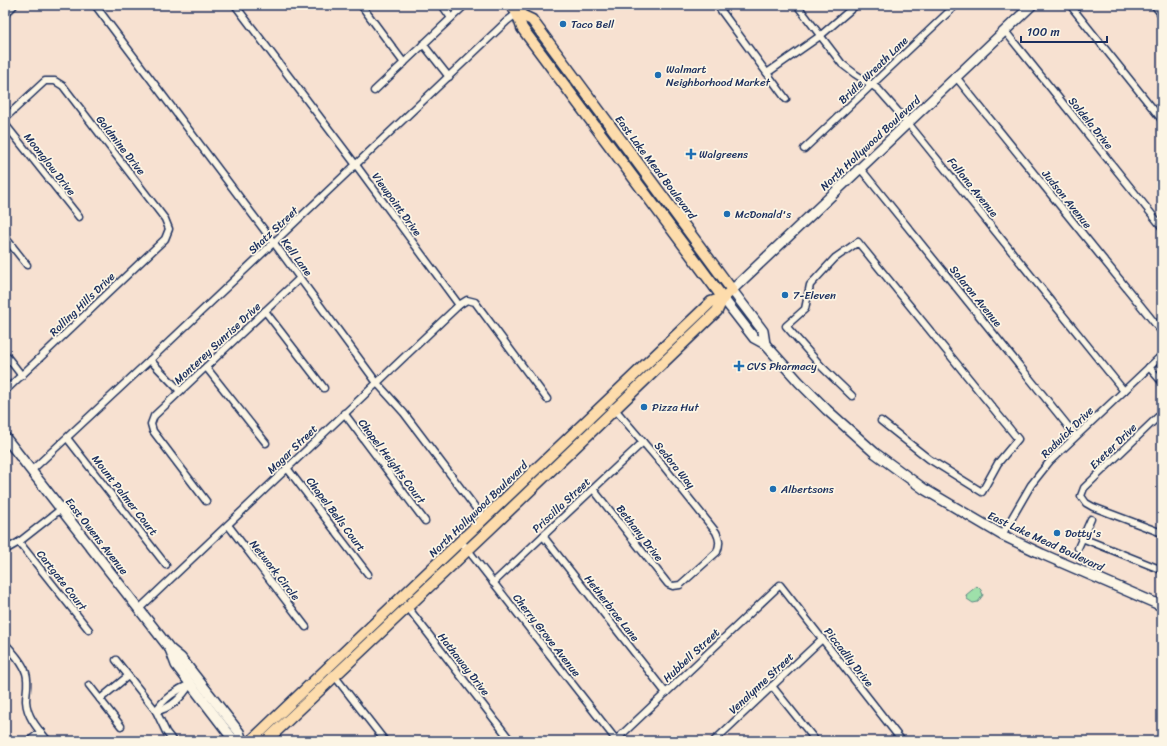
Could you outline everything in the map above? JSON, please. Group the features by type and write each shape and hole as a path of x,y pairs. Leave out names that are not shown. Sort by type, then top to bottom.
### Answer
{"main road":[{"name":"North Hollywood Boulevard","path":"251,741 408,607 718,310 724,298 732,290 1032,5"},
{"name":"East Lake Mead Boulevard","path":"514,9 522,28 754,338 764,344 822,405 875,452 924,489 1002,535 1042,554 1161,603"},
{"name":"East Lake Mead Boulevard","path":"514,9 532,20 763,331 764,344"},
{"path":"594,124 599,123 612,136 619,137"},
{"path":"630,172 637,174 657,199 668,204"},
{"name":"North Hollywood Boulevard","path":"266,741 401,599 711,302 724,298"},
{"path":"658,353 665,361"},
{"name":"East Owens Avenue","path":"5,437 138,609 170,649 181,658 239,732 242,741"},
{"name":"East Owens Avenue","path":"170,649 176,665 232,738 236,741"}],"street":[{"path":"5,13 13,5"},
{"name":"Kell Lane","path":"95,5 274,242 376,383 404,413 484,519"},
{"name":"Viewpoint Drive","path":"235,5 356,165 459,305"},
{"path":"361,5 404,63"},
{"path":"442,5 451,18"},
{"path":"374,91 465,5"},
{"name":"Shatz Street","path":"31,471 449,77 502,26 514,9 528,5"},
{"path":"717,5 786,99"},
{"name":"Fallona Avenue","path":"798,5 842,64 872,84 908,123 1124,391"},
{"path":"767,73 820,36 856,5"},
{"name":"Bridle Wreath Lane","path":"804,149 956,5"},
{"path":"1070,5 1162,120"},
{"path":"1154,5 1162,15"},
{"name":"Soldela Drive","path":"1005,31 1162,227"},
{"path":"423,44 449,77"},
{"name":"Judson Avenue","path":"956,78 1162,332"},
{"name":"Goldmine Drive","path":"5,118 45,81 55,81 63,86 165,218 170,229"},
{"name":"Moonglow Drive","path":"5,124 79,217"},
{"name":"Solaron Avenue","path":"860,168 1076,436"},
{"name":"Rolling Hills Drive","path":"5,391 165,239 170,229"},
{"path":"5,237 27,265"},
{"path":"852,396 821,366 786,326 805,309 810,285 834,258 858,242 1018,439 998,463 982,492 929,459 881,421"},
{"name":"Monterey Sunrise Drive","path":"206,501 153,431 150,424 154,416 300,278"},
{"path":"459,305 467,300 475,302 547,399"},
{"name":"Magar Street","path":"138,609 459,305"},
{"path":"264,311 324,388"},
{"path":"5,354 22,376"},
{"name":"Radwick Drive","path":"1002,535 1031,485 1050,461 1162,355"},
{"path":"150,360 180,391"},
{"path":"206,366 266,443"},
{"path":"1150,367 1162,382"},
{"name":"Sedora Way","path":"608,400 716,532 719,539 719,546 716,552 680,585 673,586"},
{"name":"Chapel Heights Court","path":"344,413 425,521"},
{"name":"Exeter Drive","path":"1162,413 1084,488 1081,496 1086,503 1093,507 1162,534"},
{"name":"Mount Palmer Court","path":"67,438 166,565"},
{"name":"Priscilla Street","path":"493,583 643,442"},
{"name":"Chapel Bells Court","path":"288,468 368,574"},
{"name":"Bethany Drive","path":"593,489 668,584 673,586"},
{"path":"5,550 19,542 61,509"},
{"path":"1078,548 1091,519"},
{"name":"Network Circle","path":"228,524 306,627"},
{"name":"Hetherbrae Lane","path":"543,536 666,693"},
{"path":"1082,538 1162,570"},
{"name":"Cherry Grove Avenue","path":"461,541 616,740"},
{"name":"Cartgate Court","path":"19,542 89,630"},
{"name":"Hubbell Street","path":"616,740 780,585"},
{"name":"Piccadily Drive","path":"780,585 902,741"},
{"name":"Hathaway Drive","path":"401,599 511,741"},
{"name":"Venalynne Street","path":"714,741 822,639"},
{"path":"5,643 26,673 28,682 26,701 27,711 31,720 48,741"},
{"path":"116,660 156,711 166,732 173,741"},
{"path":"331,672 385,741"},
{"path":"100,699 128,676"},
{"path":"156,711 160,704 180,688 190,684"},
{"path":"89,685 121,726"},
{"path":"772,686 815,741"},
{"path":"29,741 41,732"}],"green space":[{"path":"977,586 983,595 978,602 973,603 967,599 966,595"}],"place":[{"name":"Taco Bell","path":"563,24"},
{"name":"Walmart Neighborhood Market","path":"658,75"},
{"name":"Walgreens","path":"691,154"},
{"name":"McDonald's","path":"727,214"},
{"name":"7-Eleven","path":"785,295"},
{"name":"CVS Pharmacy","path":"739,366"},
{"name":"Pizza Hut","path":"644,407"},
{"name":"Albertsons","path":"773,489"},
{"name":"Dotty's","path":"1057,533"}]}
